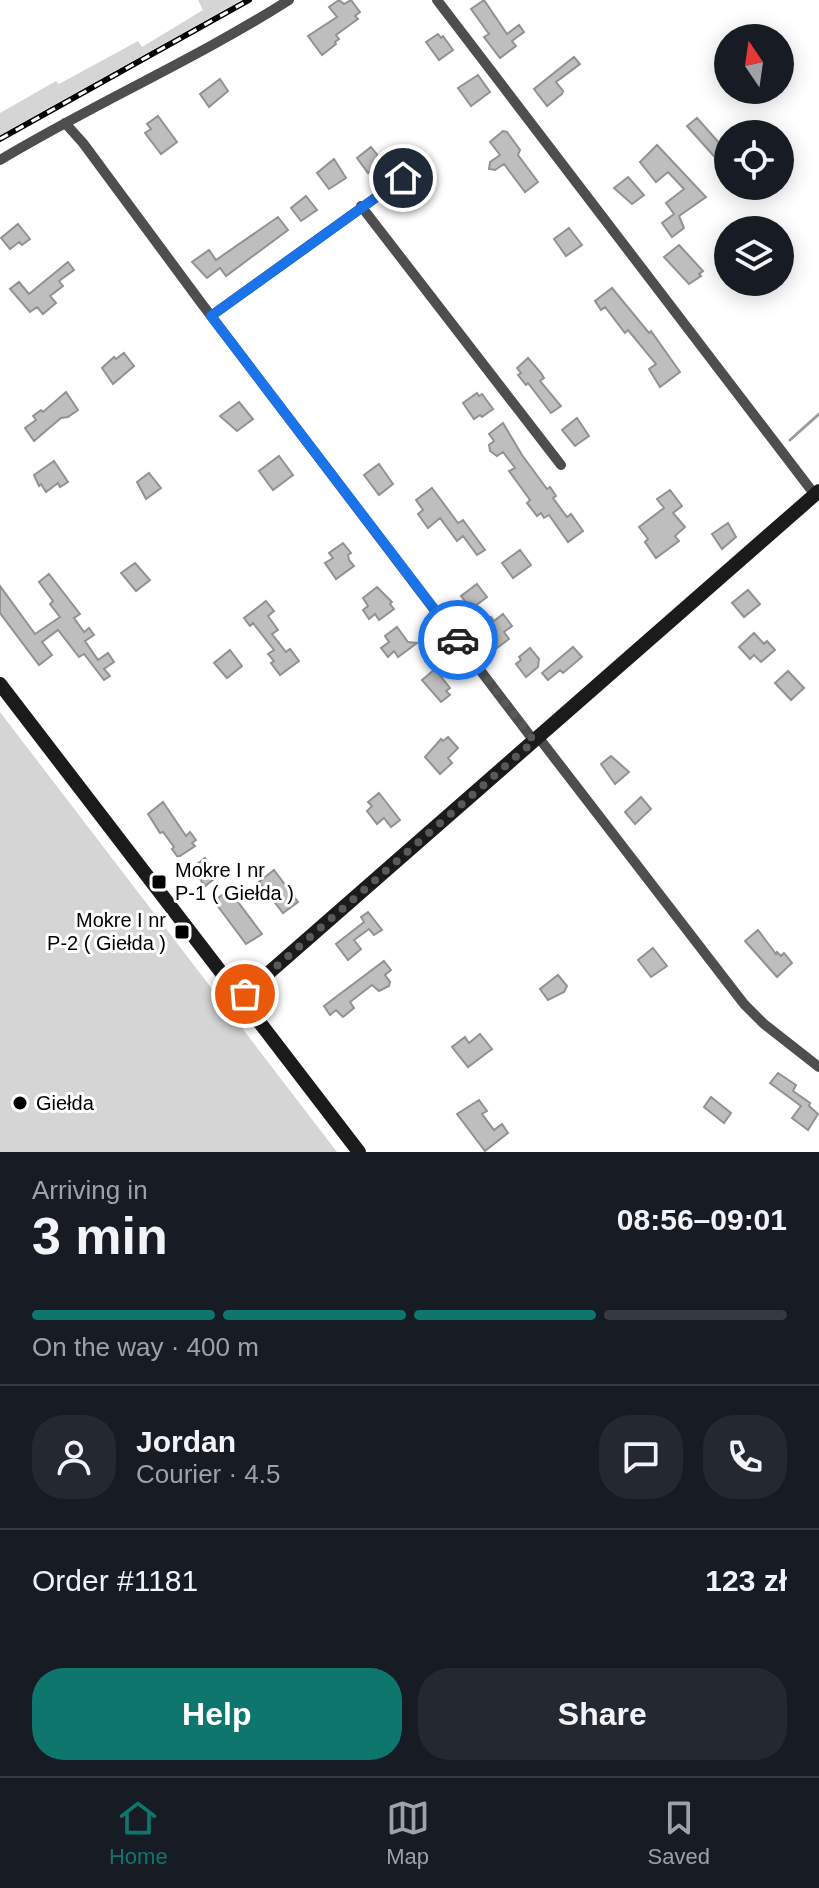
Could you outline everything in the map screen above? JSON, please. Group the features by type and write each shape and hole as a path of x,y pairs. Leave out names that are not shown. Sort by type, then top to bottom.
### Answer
{"street":[{"path":"0,160 223,40 289,0"},
{"path":"240,998 817,493 437,0"},
{"path":"65,123 536,739 744,1004 764,1024 819,1067"},
{"path":"211,316 403,178"},
{"path":"361,206 561,465"},
{"path":"0,684 359,1152"}],"shaded area":[{"path":"198,0 242,0 0,135 0,113 56,81 59,84 138,41 142,47 203,10"},
{"path":"0,712 337,1152 0,1152"}],"building":[{"path":"339,0 344,4 351,0 360,12 355,16 358,19 336,35 339,39 336,44 322,55 308,36 337,17 329,7"},
{"path":"484,0 507,34 519,25 524,32 512,41 516,46 500,58 484,37 489,34 471,9"},
{"path":"438,34 453,50 439,60 426,42"},
{"path":"574,57 580,64 556,82 562,94 547,106 534,89"},
{"path":"478,75 490,92 471,106 458,88"},
{"path":"220,79 228,91 209,107 200,94"},
{"path":"158,116 177,142 161,154 145,133 151,129 147,124"},
{"path":"697,118 714,137 714,156 687,126"},
{"path":"503,131 520,150 518,155 538,182 525,192 504,164 495,170 489,169 490,162 500,155 490,142"},
{"path":"657,145 706,197 679,216 684,228 672,237 662,223 674,214 666,203 684,189 668,172 656,182 640,162"},
{"path":"371,147 383,162 368,173 357,158"},
{"path":"334,159 346,178 329,189 317,173"},
{"path":"628,177 644,195 632,204 614,188"},
{"path":"306,196 317,210 301,221 291,208"},
{"path":"278,217 288,230 226,276 220,268 207,278 192,262 209,250 216,260"},
{"path":"18,224 30,239 10,249 1,238"},
{"path":"569,228 582,245 566,256 554,239"},
{"path":"679,245 703,271 689,284 664,257"},
{"path":"68,262 74,270 59,281 63,286 50,296 56,303 43,314 37,307 30,312 10,289 19,282 29,294"},
{"path":"612,288 649,333 651,331 680,372 660,387 649,369 656,364 628,330 625,333 605,307 601,310 595,301"},
{"path":"124,353 134,366 113,384 102,368"},
{"path":"528,358 544,378 540,381 561,406 551,413 518,375 521,373 517,368"},
{"path":"66,392 78,410 61,418 34,441 25,428 36,420 33,416 41,410 43,412"},
{"path":"477,393 479,396 482,394 493,409 474,419 463,403"},
{"path":"239,402 253,419 237,431 220,416"},
{"path":"577,418 589,436 575,446 562,430"},
{"path":"503,423 522,455 547,489 550,487 556,496 553,498 567,517 571,514 583,531 568,542 549,515 544,518 541,513 537,516 527,503 530,500 509,471 515,468 503,452 497,456 490,451 489,445 494,441 489,434"},
{"path":"279,456 293,475 273,490 259,471"},
{"path":"54,461 68,482 60,487 58,483 46,492 34,475"},
{"path":"379,464 393,484 379,495 364,475"},
{"path":"149,473 161,488 146,499 137,482"},
{"path":"432,488 458,523 463,520 485,550 477,555 463,536 457,541 440,518 428,528 418,514 423,510 416,500"},
{"path":"670,490 682,506 673,513 685,527 675,536 679,541 656,558 639,527 664,508 657,499"},
{"path":"728,523 736,537 722,549 712,534"},
{"path":"343,543 351,553 349,560 354,566 336,579 325,563 333,558 329,553"},
{"path":"520,550 531,565 513,578 502,563"},
{"path":"135,563 150,580 136,591 121,573"},
{"path":"49,574 80,614 74,618 84,632 89,628 94,635 85,641 98,660 108,653 114,662 104,669 110,676 104,680 84,654 79,657 58,630 42,642 52,655 39,665 0,613 0,586 35,634 60,617 39,582"},
{"path":"477,584 487,597 471,609 461,596"},
{"path":"377,587 392,602 390,604 394,609 379,620 375,614 369,619 363,610 368,606 363,598"},
{"path":"748,590 760,604 744,617 732,603"},
{"path":"266,601 274,611 268,616 278,630 272,634 286,652 290,649 299,661 280,675 268,654 274,650 253,623 250,626 244,618"},
{"path":"503,614 512,626 504,632 509,639 497,648 477,628 491,617 494,621"},
{"path":"397,627 408,642 417,643 398,657 394,651 388,657 381,648 389,642 385,636"},
{"path":"754,633 775,650 761,662 754,655 750,659 739,647"},
{"path":"573,647 582,657 563,673 560,670 548,680 542,673"},
{"path":"530,648 539,659 538,667 526,677 516,664"},
{"path":"230,650 242,666 227,678 214,663"},
{"path":"435,669 450,688 446,691 450,695 441,702 422,680"},
{"path":"788,671 804,688 791,700 775,683"},
{"path":"448,737 458,748 448,758 452,763 440,774 425,757 441,739 443,741"},
{"path":"611,756 629,772 615,784 601,764"},
{"path":"379,793 400,820 391,827 384,818 377,824 367,811 372,806 368,802"},
{"path":"641,797 651,809 635,824 625,812"},
{"path":"163,802 186,836 190,832 196,840 192,843 195,846 180,856 148,814"},
{"path":"205,858 218,876 205,886 192,868"},
{"path":"274,870 298,902 283,913 259,882"},
{"path":"229,890 262,934 246,944 214,901"},
{"path":"368,912 382,930 374,935 369,929 354,940 361,949 348,960 336,944 364,922 361,917"},
{"path":"758,930 776,954 781,956 784,953 792,963 777,977 745,941"},
{"path":"653,948 667,966 651,977 638,960"},
{"path":"384,961 391,970 385,975 389,986 379,991 372,985 350,1002 354,1008 343,1017 336,1010 330,1015 324,1006"},
{"path":"558,975 567,986 564,992 548,1000 540,989"},
{"path":"480,1034 492,1049 468,1067 452,1047 465,1037 469,1043"},
{"path":"778,1073 796,1085 793,1091 810,1103 809,1106 818,1114 808,1130 792,1118 801,1106 770,1083"},
{"path":"711,1097 731,1113 724,1123 704,1107"},
{"path":"479,1100 487,1111 482,1114 494,1130 502,1124 508,1133 485,1151 457,1114"}],"waterway":[{"path":"790,440 819,414"}],"railway":[{"path":"0,139 249,0"}],"way so far":[{"path":"245,994 534,741 458,640"}],"place":[{"name":"Mokre I nr P-1 ( Giełda )","path":"159,882"},
{"name":"Mokre I nr P-2 ( Giełda )","path":"182,932"},
{"name":"Giełda","path":"20,1103"}],"route":[{"path":"403,178 211,316 458,640"}]}
